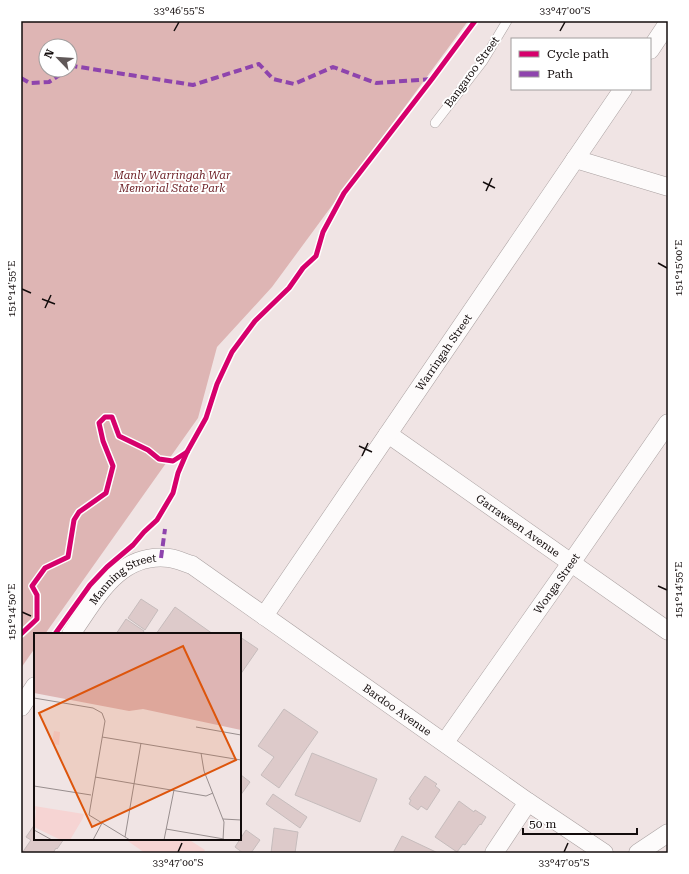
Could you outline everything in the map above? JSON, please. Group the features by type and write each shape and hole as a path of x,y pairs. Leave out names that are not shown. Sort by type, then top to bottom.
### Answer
{"street":[{"path":"651,48 668,23"},
{"name":"Warringah Street","path":"264,616 622,90"},
{"path":"575,159 668,187"},
{"name":"Wonga Street","path":"445,742 668,423"},
{"name":"Garraween Avenue","path":"388,434 668,631"},
{"name":"Manning Street","path":"72,633 116,573 132,564 146,559 170,558 192,565"},
{"name":"Bardoo Avenue","path":"192,565 528,802 604,853"},
{"path":"21,706 34,687"},
{"path":"494,853 528,802"},
{"path":"638,853 668,833"}],"lane":[{"name":"Bangaroo Street","path":"435,123 483,61 508,21"}],"shaded area":[{"path":"126,840 190,840 205,850 203,853 145,853"}],"green space":[{"name":"Manly Warringah War Memorial State Park","path":"21,21 468,21 272,287 217,347 198,418 46,633 34,633 34,649 21,668"}],"building":[{"path":"141,599 158,610 145,630 128,618"},
{"path":"175,607 212,633 157,633"},
{"path":"126,619 144,631 143,633 117,633"},
{"path":"241,638 258,649 241,674"},
{"path":"284,709 318,732 279,788 261,775 274,757 258,746"},
{"path":"312,753 377,779 360,822 295,795"},
{"path":"241,775 250,782 241,795"},
{"path":"425,776 437,784 435,786 440,790 427,810 421,806 418,810 409,804 411,800 409,799"},
{"path":"273,794 307,817 300,828 266,804"},
{"path":"459,801 474,812 475,810 486,817 465,845 463,844 457,852 435,837"},
{"path":"34,825 34,840 63,840 53,853 22,853 31,840 26,837"},
{"path":"274,828 298,832 295,853 271,853"},
{"path":"246,830 260,840 251,853 243,853 235,847 241,840"},
{"path":"402,836 438,853 393,853"}],"marked path":[{"path":"78,67 193,85 259,64 273,79 294,84 333,67 376,83 432,79"},
{"path":"21,78 30,83 49,82 55,78"},
{"path":"161,558 165,529"}],"cycle path":[{"path":"56,633 90,585 107,567 133,545 157,520 173,493 178,473 187,452 206,418 217,384 232,352 255,321 289,288 303,268 316,256 323,232 344,193 475,21"},
{"path":"21,634 37,619 37,595 32,586 45,568 68,557 74,520 79,512 106,493 113,466 103,441 99,423 105,417 112,417 119,436 148,450 159,459 173,461 187,452"}]}
